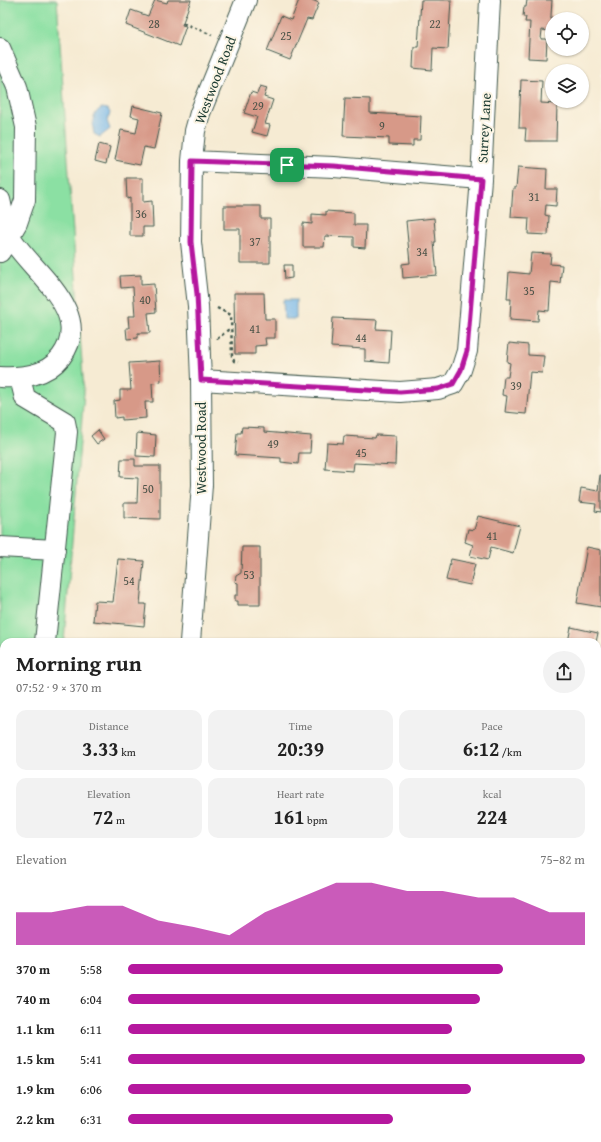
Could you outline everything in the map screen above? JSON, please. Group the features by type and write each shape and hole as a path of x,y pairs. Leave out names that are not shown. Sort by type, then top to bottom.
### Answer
{"street":[{"name":"Westwood Road","path":"190,638 202,485 201,380 197,294 191,242 192,161 195,131 200,113 246,0"},
{"name":"Surrey Lane","path":"201,380 400,392 438,389 453,384 461,370 467,351 481,179 490,0"},
{"path":"2,58 17,87 26,127 25,200 17,223 5,244"},
{"path":"192,161 334,166 481,179"},
{"path":"0,200 5,244 65,305 70,320 71,334 67,348 55,364 41,372 20,378 0,377"},
{"path":"20,378 25,398 65,422 67,432 45,638"},
{"path":"0,547 55,550"}],"path":[{"path":"183,23 229,42"},
{"path":"232,315 232,356 234,361 242,364"}],"green space":[{"path":"0,0 57,0 84,392 64,638 0,638"}],"water":[{"path":"102,108 108,109 110,113 107,121 110,129 100,137 94,134 93,123 96,112"},
{"path":"283,300 296,300 296,319 284,319"}],"building":[{"path":"155,0 167,3 168,0 191,0 182,25 186,26 179,46 126,25 131,10 148,16"},
{"path":"299,0 312,0 319,3 312,20 307,19 290,60 267,51 281,16 291,20"},
{"path":"421,0 451,0 448,49 433,48 432,70 413,68 414,47 418,47"},
{"path":"527,0 552,0 551,12 545,12 545,30 542,30 541,39 545,39 546,59 528,58 530,22 525,22 526,17 523,17 524,7 526,7"},
{"path":"521,80 542,81 541,103 545,103 545,108 557,108 556,141 525,141 526,128 519,128"},
{"path":"260,86 267,88 264,97 273,100 265,124 270,125 267,136 252,132 257,117 244,113 251,92 257,94"},
{"path":"345,98 370,99 370,113 421,116 420,140 413,140 413,146 389,145 389,138 343,136"},
{"path":"133,106 162,113 154,149 144,147 140,165 115,160 121,130 136,133 139,118 131,116"},
{"path":"99,144 110,147 106,164 95,161"},
{"path":"518,167 547,169 546,189 557,189 556,206 546,205 545,215 549,216 548,235 528,234 529,218 511,217 513,188 516,188"},
{"path":"126,178 143,178 143,202 152,201 153,227 143,227 143,236 130,236 130,198 127,199"},
{"path":"224,206 261,206 261,219 270,219 270,263 240,263 240,229 224,229"},
{"path":"326,211 354,213 354,225 366,225 365,248 354,247 354,237 325,236 324,247 303,247 303,223 312,224 312,214 326,215"},
{"path":"434,218 436,242 434,242 437,275 403,278 402,264 410,263 406,221"},
{"path":"531,253 551,254 550,264 562,265 560,283 551,282 549,311 539,310 538,321 510,319 511,299 507,299 509,272 529,274"},
{"path":"284,265 292,265 292,278 285,279"},
{"path":"141,275 141,285 154,284 156,312 148,313 150,333 138,333 138,338 127,339 126,328 129,328 128,316 135,316 133,287 121,288 120,276"},
{"path":"234,293 264,293 265,319 275,319 275,338 265,338 266,345 255,346 255,354 235,354"},
{"path":"333,318 377,320 376,329 391,330 389,363 365,361 365,349 331,347"},
{"path":"509,343 528,345 528,355 544,356 542,373 530,372 526,414 505,412 507,396 502,395 504,377 508,377 510,363 507,362"},
{"path":"160,361 161,382 152,383 153,402 145,402 146,418 122,420 122,417 115,418 114,401 120,400 120,390 131,390 129,363"},
{"path":"242,427 264,428 264,432 311,436 310,453 299,453 298,464 281,462 281,458 235,455 237,433 241,433"},
{"path":"98,430 104,439 97,444 91,436"},
{"path":"137,433 156,435 155,457 136,456"},
{"path":"376,435 396,436 395,465 354,463 353,471 325,469 327,443 343,444 344,436 375,438"},
{"path":"121,459 135,459 135,466 160,466 160,519 124,518 124,503 137,503 138,478 120,477"},
{"path":"600,475 601,512 595,511 596,504 579,502 581,488 598,491"},
{"path":"478,516 520,526 513,553 491,547 488,560 470,556 473,545 465,542 468,529 474,530"},
{"path":"242,547 260,547 260,605 238,605 238,601 235,601 235,595 238,595 238,583 235,582 236,576 241,573"},
{"path":"587,547 601,550 601,607 577,603"},
{"path":"118,559 144,561 140,604 146,604 144,626 93,621 95,601 113,602"},
{"path":"451,559 475,564 470,585 446,580"},
{"path":"571,627 598,633 597,638 569,638"}],"route":[{"path":"192,161 287,165 334,166 481,179 467,351 461,370 453,384 438,389 400,392 201,380 197,294 191,242 192,161"}]}
